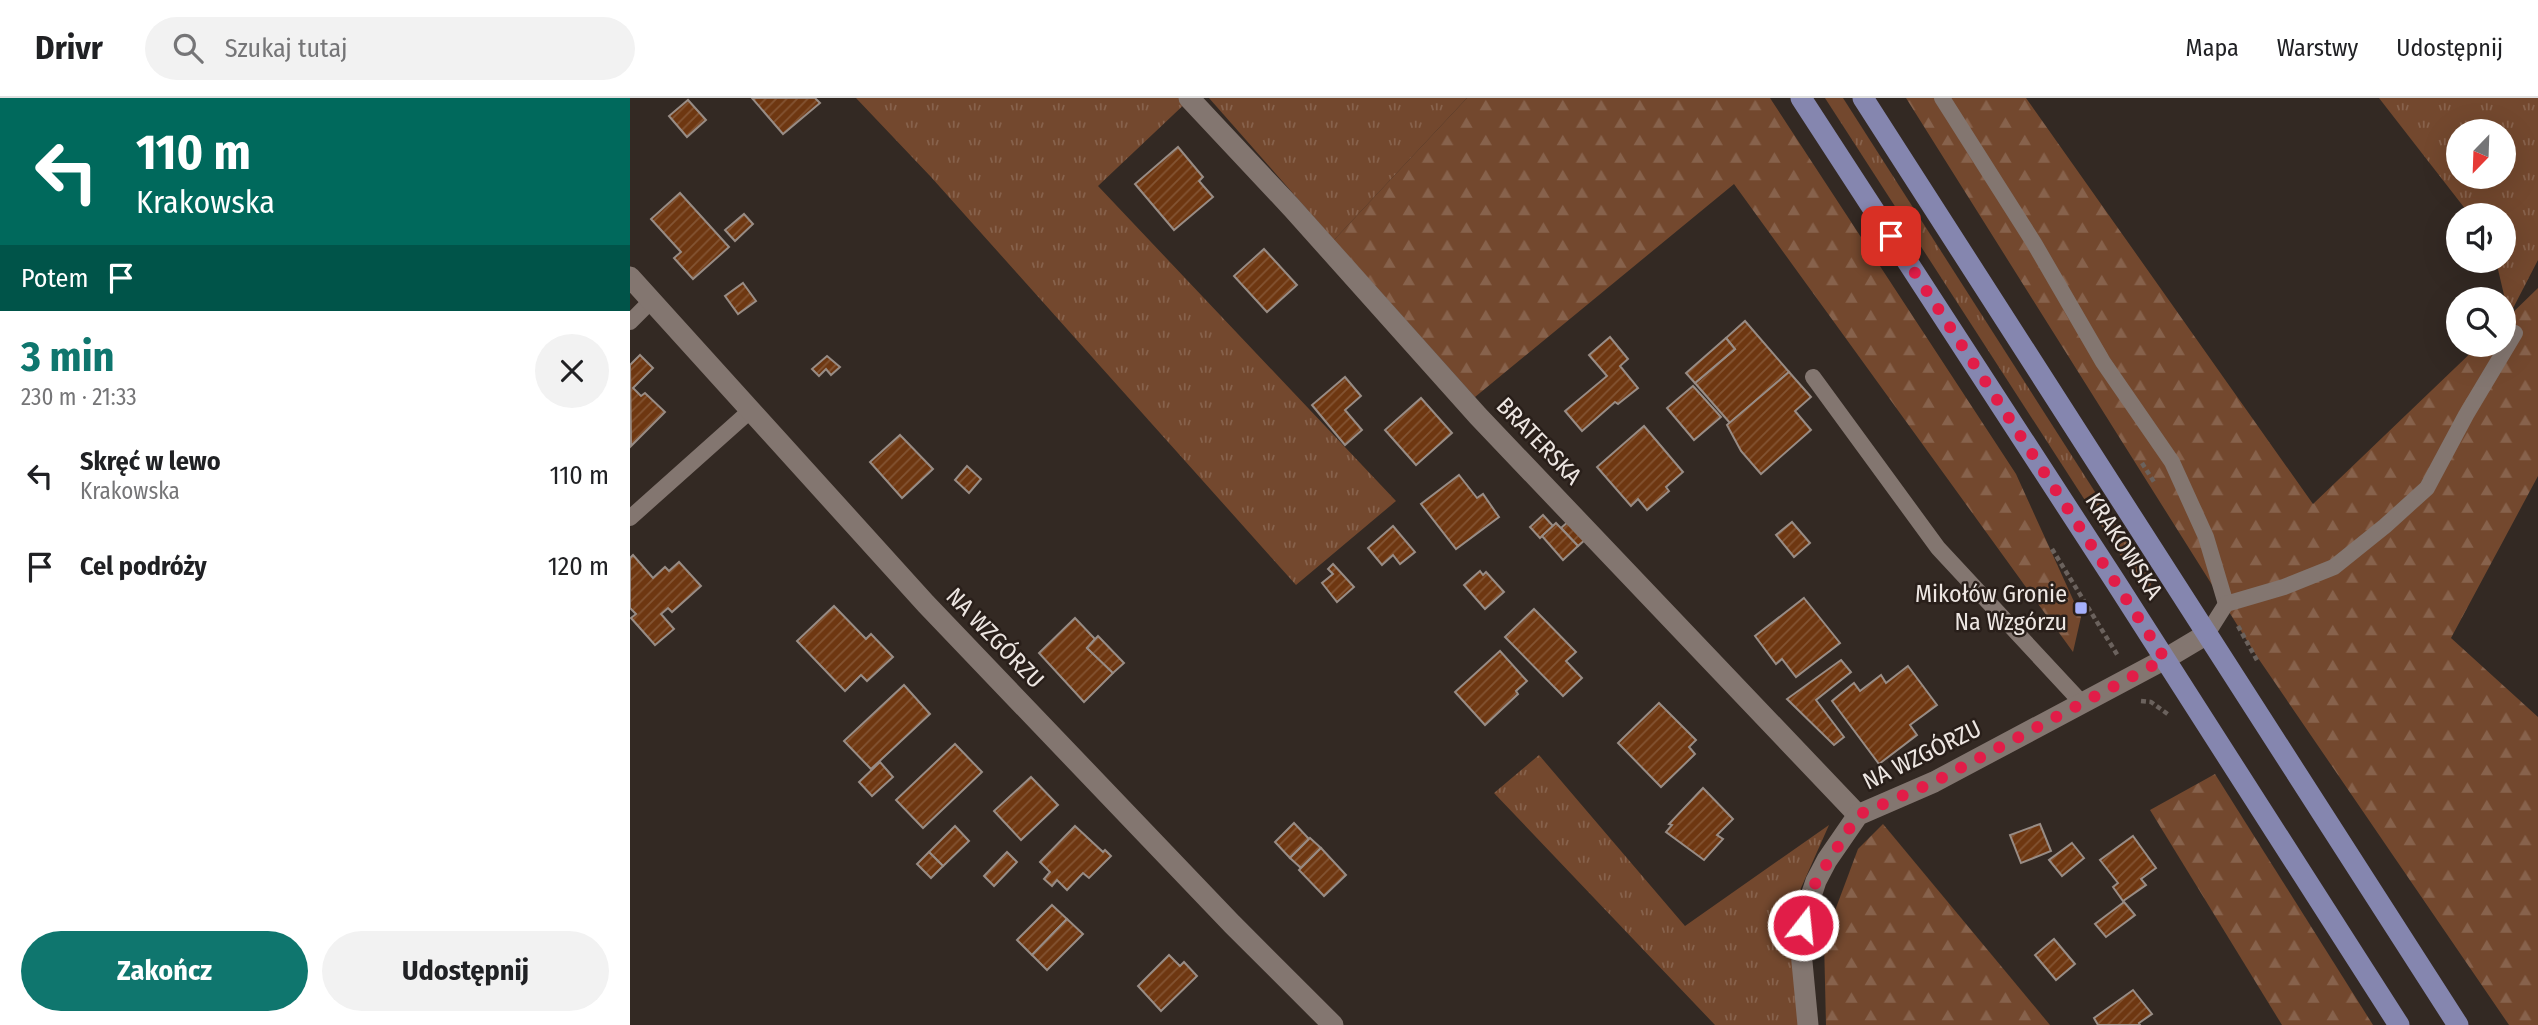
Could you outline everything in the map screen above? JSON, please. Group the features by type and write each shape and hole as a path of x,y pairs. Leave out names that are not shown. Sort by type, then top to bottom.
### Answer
{"main road":[{"name":"KRAKOWSKA","path":"1801,98 2399,1025"},
{"name":"KRAKOWSKA","path":"1863,98 2458,1025"}],"street":[{"name":"BRATERSKA","path":"1189,98 1292,208 1478,416 1858,815"},
{"name":"NA WZGÓRZU","path":"630,277 926,604 1232,924 1333,1025"},
{"name":"NA WZGÓRZU","path":"1808,1025 1800,942 1805,919 1816,881 1858,815 1934,782 2207,634"}],"lane":[{"path":"1942,98 2034,243 2103,362 2172,462 2206,537 2226,604"},
{"path":"630,322 652,300"},
{"path":"2207,634 2226,604 2284,587 2334,568 2427,488 2501,357"},
{"path":"1814,377 1938,548 2082,704"},
{"path":"630,518 751,410"}],"path":[{"path":"2139,458 2160,493"},
{"path":"2052,549 2132,677"}],"green space":[{"path":"856,98 1191,98 1098,186 1396,501 1296,585 931,177"},
{"path":"1209,98 1467,98 1334,240"},
{"path":"1467,98 1770,98 2016,474 2081,617 2073,652 1734,184 1475,397 1334,240"},
{"path":"1825,98 1843,98 2152,581 2149,591 2141,587"},
{"path":"1906,98 2026,98 2313,504 2466,357 2516,357 2516,309 2538,288 2538,476 2451,638 2538,717 2538,1025 2509,1025 2258,658"},
{"path":"2379,98 2538,98 2538,260 2516,302 2516,287 2502,287 2499,273 2516,273 2516,203 2461,203 2450,189 2516,189 2516,119 2446,119 2446,184"},
{"path":"1539,755 1685,926 1829,825 1793,906 1798,1025 1715,1025 1494,793"},
{"path":"2215,774 2373,1025 2282,1025 2150,810"},
{"path":"1883,824 2050,1025 1826,1025 1824,940 1858,849"}],"building":[{"path":"752,98 815,98 820,103 783,134"},
{"path":"688,100 706,120 687,137 669,116"},
{"path":"1178,147 1203,177 1199,181 1213,197 1174,230 1135,184"},
{"path":"680,193 729,247 693,279 674,258 681,252 651,219"},
{"path":"744,214 753,224 735,241 725,230"},
{"path":"1264,249 1297,285 1267,312 1234,276"},
{"path":"743,283 756,301 738,314 725,296"},
{"path":"1745,321 1789,372 1730,423 1695,383 1735,349 1726,338"},
{"path":"1610,337 1628,359 1620,366 1638,388 1618,404 1615,402 1582,431 1565,411 1607,376 1589,355"},
{"path":"1726,338 1735,349 1695,383 1686,373"},
{"path":"640,355 653,368 633,388 641,396 645,393 665,412 631,446 630,365"},
{"path":"827,356 840,367 831,375 826,369 819,376 812,369"},
{"path":"1789,372 1811,397 1795,411 1811,430 1761,474 1741,451 1727,425"},
{"path":"1345,377 1361,396 1345,410 1362,430 1345,445 1312,405"},
{"path":"1693,386 1721,417 1694,440 1667,408"},
{"path":"1421,398 1452,433 1416,465 1385,430"},
{"path":"1644,426 1683,472 1666,487 1669,491 1647,510 1638,499 1631,506 1597,467"},
{"path":"900,435 933,469 902,498 870,462"},
{"path":"967,466 981,479 969,493 955,480"},
{"path":"1459,475 1477,498 1483,494 1499,517 1456,549 1421,504"},
{"path":"1543,515 1553,526 1540,538 1530,527"},
{"path":"1569,521 1586,539 1578,546 1561,528"},
{"path":"1792,522 1810,543 1794,557 1776,535"},
{"path":"1556,523 1578,546 1563,560 1542,536"},
{"path":"1393,526 1415,552 1400,564 1393,555 1382,565 1368,548"},
{"path":"633,555 653,578 665,567 669,571 679,562 701,586 672,612 668,608 661,614 674,629 655,645 631,618 636,614 630,608 630,558"},
{"path":"1333,564 1354,587 1337,602 1322,583 1333,574 1328,569"},
{"path":"1480,571 1483,575 1486,572 1504,592 1485,609 1464,585"},
{"path":"1804,598 1840,643 1796,677 1782,659 1776,664 1755,636"},
{"path":"834,606 866,639 871,634 893,657 867,681 861,675 845,691 797,641"},
{"path":"1534,609 1576,652 1566,661 1582,678 1563,696 1505,637"},
{"path":"1075,618 1095,639 1087,648 1113,673 1084,702 1039,653"},
{"path":"1098,636 1124,663 1113,673 1087,648"},
{"path":"1500,651 1527,681 1516,691 1518,694 1485,725 1455,692"},
{"path":"1841,660 1851,672 1816,700 1844,737 1834,745 1787,699"},
{"path":"1908,666 1937,705 1910,725 1917,735 1879,764 1832,701 1854,683 1860,691 1881,675 1886,683"},
{"path":"904,685 930,714 871,769 844,741"},
{"path":"1659,703 1696,740 1689,747 1695,754 1661,787 1618,743"},
{"path":"955,744 982,772 923,828 896,800"},
{"path":"880,762 893,777 872,796 859,782"},
{"path":"1031,777 1058,805 1021,840 994,811"},
{"path":"1703,788 1733,819 1717,835 1723,839 1704,860 1666,832 1672,825 1669,824"},
{"path":"1294,823 1309,839 1290,858 1275,842"},
{"path":"2040,824 2051,851 2021,863 2010,835"},
{"path":"955,826 969,841 943,866 929,852"},
{"path":"1075,826 1111,856 1089,878 1083,873 1067,890 1057,880 1052,886 1044,879 1050,872 1040,862"},
{"path":"2133,836 2156,868 2141,879 2146,885 2123,901 2113,887 2118,883 2100,860"},
{"path":"1310,838 1321,848 1301,868 1290,858"},
{"path":"2072,843 2084,858 2062,876 2049,860"},
{"path":"1321,848 1346,875 1324,896 1299,870"},
{"path":"929,852 943,866 931,878 917,864"},
{"path":"1007,852 1017,862 994,886 984,876"},
{"path":"2124,902 2135,915 2106,937 2095,924"},
{"path":"1052,905 1067,919 1032,955 1017,940"},
{"path":"1067,919 1083,934 1047,970 1032,955"},
{"path":"2054,939 2075,964 2056,980 2035,955"},
{"path":"1169,955 1180,966 1184,962 1197,976 1161,1011 1138,986"},
{"path":"2133,990 2152,1014 2139,1023 2140,1025 2098,1025 2094,1018"}],"place":[{"name":"Mikołów Gronie Na Wzgórzu","path":"2081,608"}],"route":[{"path":"1803,925 1816,881 1858,815 1934,782 2165,659 1891,236"}]}
